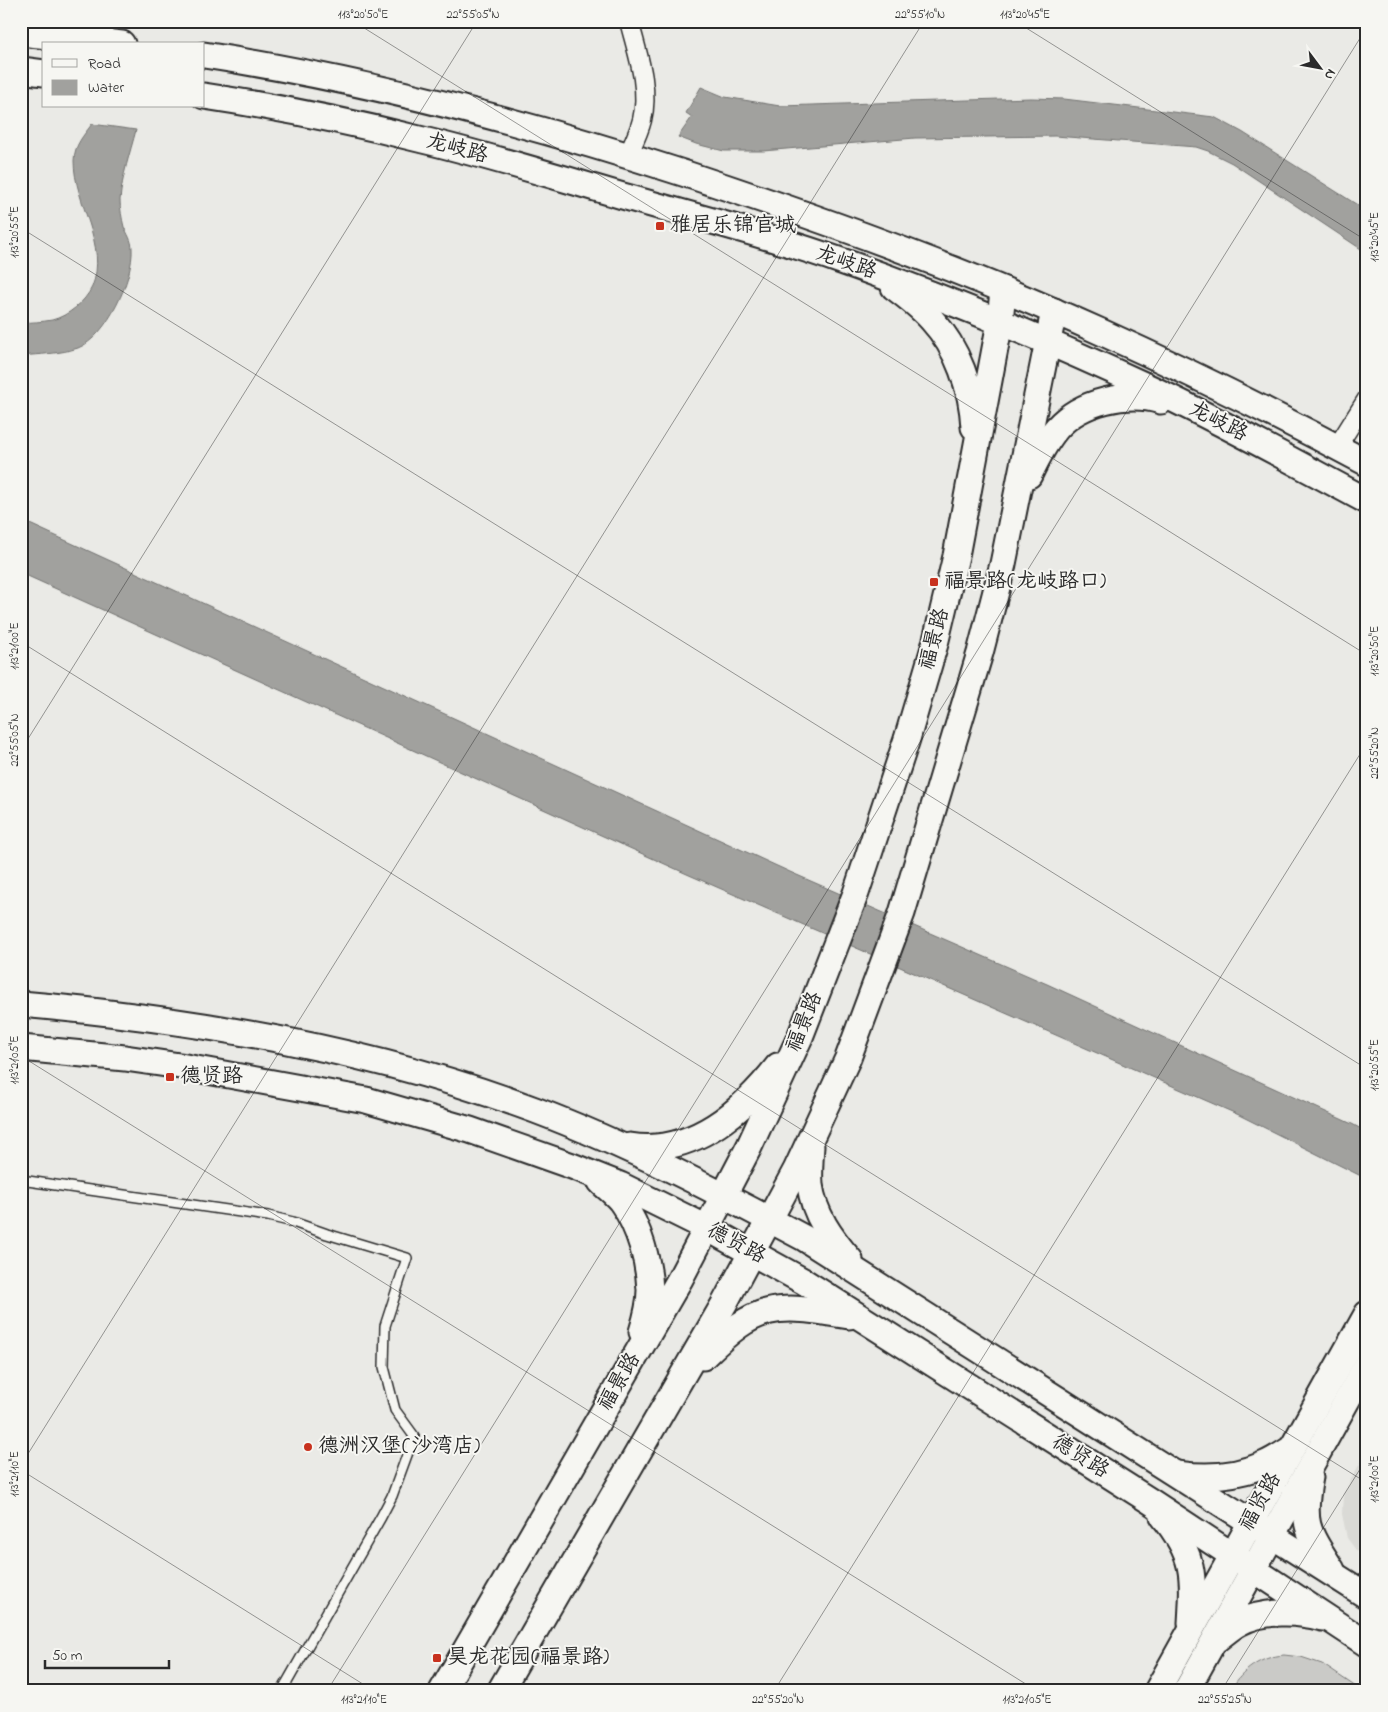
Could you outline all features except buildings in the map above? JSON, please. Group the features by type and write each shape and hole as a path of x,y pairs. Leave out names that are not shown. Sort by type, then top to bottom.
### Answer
{"street":[{"path":"628,155 642,118 645,98 629,21"},
{"path":"21,33 104,42"},
{"name":"龙岐路","path":"205,55 302,72 495,116 628,155 859,233 1054,311 1177,367 1367,463"},
{"path":"21,70 42,73"},
{"name":"龙岐路","path":"205,96 359,125 476,153 769,237 874,272 1000,322 1148,387 1273,450 1367,501"},
{"path":"874,272 917,305 933,320 946,339 961,368 968,387 973,412 975,456"},
{"name":"福景路","path":"442,1691 680,1279 772,1101 798,1041 856,893 907,739 935,644 956,556 1000,322 1003,290"},
{"path":"500,1691 724,1304 768,1218 796,1170 848,1058 902,913 980,653 1011,524 1054,311"},
{"path":"1011,524 1036,459 1058,427 1067,418 1088,407 1118,398 1152,398 1194,410"},
{"path":"1337,447 1367,399"},
{"name":"德贤路","path":"21,1004 121,1014 186,1023 376,1060 430,1075 535,1110 617,1143 676,1170 804,1238 1367,1596"},
{"path":"617,1143 648,1149 693,1138 716,1127 748,1101 768,1080 798,1041"},
{"name":"德贤路","path":"21,1048 98,1055 180,1066 366,1100 470,1130 592,1174 643,1196 751,1251 803,1281 1152,1503 1367,1644"},
{"path":"811,1137 810,1185 814,1203 822,1222 861,1274"},
{"path":"592,1174 623,1203 636,1227 642,1247 650,1292 637,1353"},
{"path":"680,1380 724,1335 756,1314 791,1308 859,1318"},
{"name":"福贤路","path":"1157,1691 1367,1314"},
{"name":"福贤路","path":"1186,1691 1367,1364"},
{"path":"1174,1473 1196,1477 1217,1476 1247,1470 1265,1464 1292,1449"},
{"path":"1313,1462 1306,1507 1306,1523 1310,1535 1336,1576"},
{"path":"1152,1503 1176,1532 1188,1556 1193,1589 1191,1624 1184,1642"},
{"path":"1213,1642 1240,1622 1257,1616 1291,1613 1305,1614 1332,1621"}],"lane":[{"path":"21,1180 268,1216 407,1258 385,1326 384,1368 395,1410 414,1436 392,1496 282,1691"}],"shaded area":[{"path":"1367,1451 1367,1557 1356,1550 1347,1538 1342,1514 1343,1494"},
{"path":"1275,1656 1301,1657 1322,1664 1362,1691 1230,1691 1240,1677 1252,1666"}],"water":[{"path":"701,87 725,97 780,106 1031,98 1064,99 1214,117 1242,132 1367,211 1367,253 1232,163 1196,147 1055,136 915,138 763,151 724,151 678,137 692,117 686,113"},
{"path":"92,124 136,130 124,173 120,200 124,227 132,245 128,275 117,305 99,332 89,342 64,352 21,356 21,323 52,320 70,312 89,293 92,287 96,271 94,240 75,177 74,155 83,136"},
{"path":"21,520 790,872 1047,984 1352,1124 1367,1132 1367,1179 1239,1115 687,874 21,573"}],"place":[{"name":"雅居乐锦官城","path":"660,226"},
{"name":"福景路(龙岐路口)","path":"934,582"},
{"name":"德贤路","path":"170,1077"},
{"name":"德洲汉堡(沙湾店)","path":"308,1447"},
{"name":"昊龙花园(福景路)","path":"437,1658"}]}
